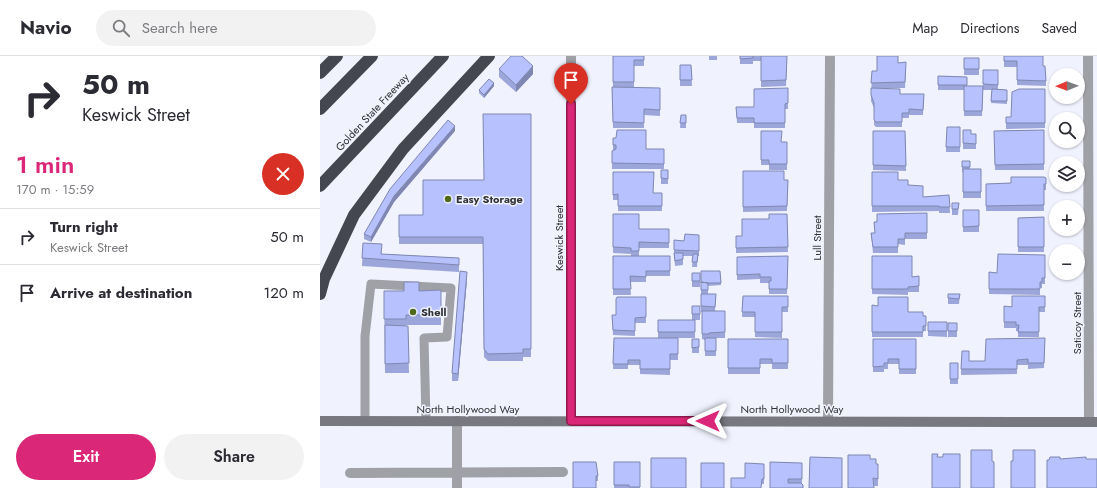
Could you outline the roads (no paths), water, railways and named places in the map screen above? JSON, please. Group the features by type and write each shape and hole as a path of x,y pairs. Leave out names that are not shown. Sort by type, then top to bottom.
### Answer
{"highway":[{"path":"320,73 337,56"},
{"path":"320,109 372,56"},
{"name":"Golden State Freeway","path":"320,186 443,56"},
{"path":"320,294 324,280 354,215 403,149 489,56"}],"main road":[{"name":"North Hollywood Way","path":"320,420 828,420 1093,422"}],"street":[{"name":"Keswick Street","path":"571,56 571,421"},
{"name":"Lull Street","path":"828,420 830,56"},
{"name":"Saticoy Street","path":"1088,56 1093,422"},
{"path":"457,421 457,488"},
{"path":"350,473 563,472"}],"lane":[{"path":"365,421 365,336 371,284 450,288 446,338 424,338 426,421"}],"place":[{"name":"Easy Storage","path":"448,199"},
{"name":"Shell","path":"413,312"}]}
